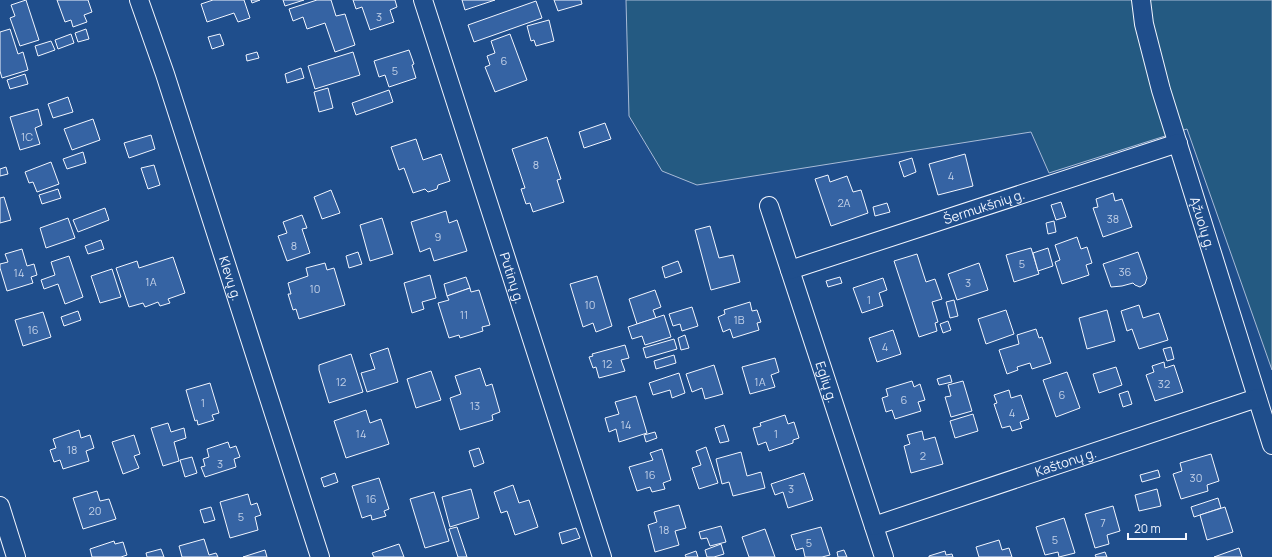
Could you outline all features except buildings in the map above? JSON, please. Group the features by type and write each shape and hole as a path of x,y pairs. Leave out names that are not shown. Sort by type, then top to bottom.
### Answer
{"street":[{"name":"Klevų g.","path":"139,0 165,74 320,557"},
{"name":"Putinų g.","path":"423,0 602,557"},
{"name":"Ąžuolų g.","path":"1141,0 1144,24 1161,90 1272,445"},
{"name":"Šermukšnių g.","path":"790,270 1178,143"},
{"name":"Eglių g.","path":"769,206 884,557"},
{"name":"Kaštonų g.","path":"874,526 1257,398"},
{"path":"0,506 16,557"}],"shaded area":[{"path":"626,0 1272,0 1272,370 1187,129 1049,173 1031,132 697,185 662,171 629,116"}]}
